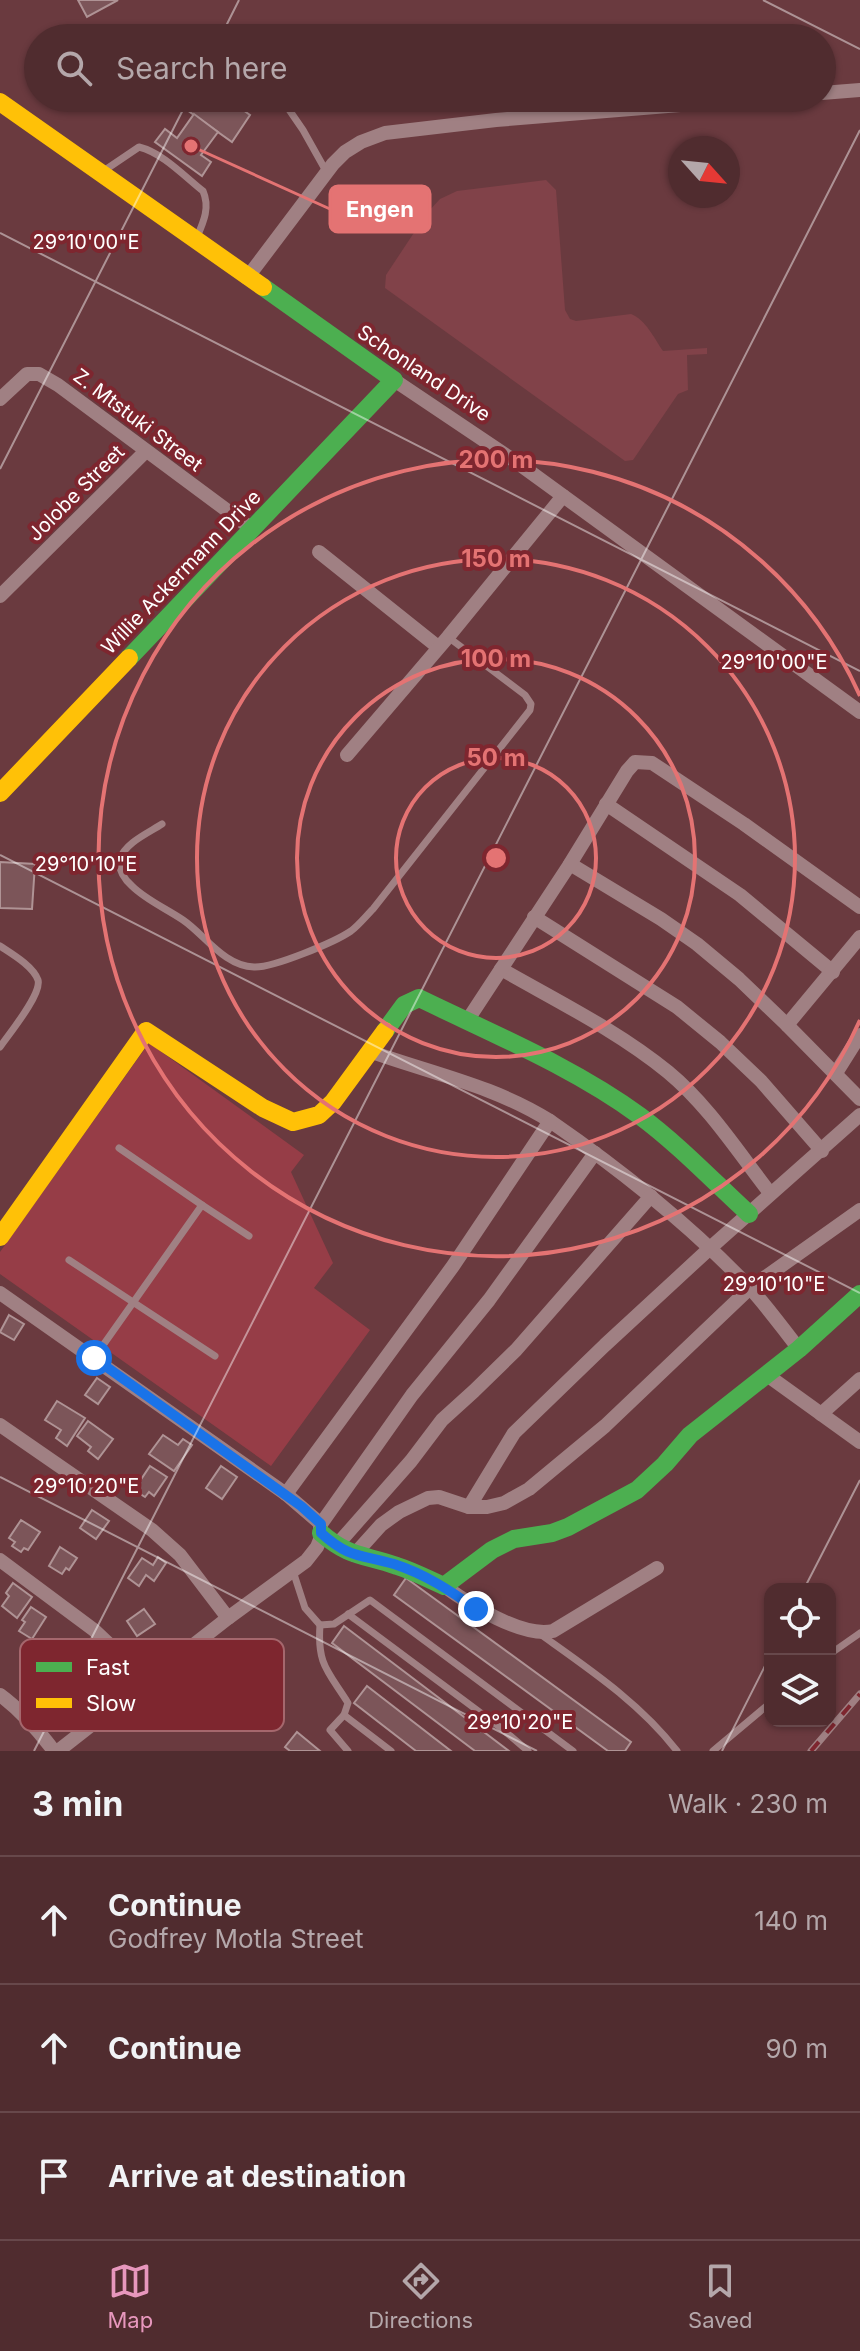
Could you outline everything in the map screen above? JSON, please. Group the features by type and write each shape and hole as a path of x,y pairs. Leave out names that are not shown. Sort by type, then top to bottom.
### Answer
{"street":[{"path":"836,92 860,90"},
{"name":"Schonland Drive","path":"0,102 247,278 563,496 860,712"},
{"path":"247,278 326,172 345,152 361,142 385,133 594,112"},
{"name":"Z. Mtstuki Street","path":"0,399 27,374 39,374 252,529"},
{"name":"Willie Ackermann Drive","path":"0,793 394,380"},
{"name":"Jolobe Street","path":"0,596 146,451"},
{"path":"347,755 563,496"},
{"path":"319,552 443,642"},
{"path":"467,1021 635,762 652,763 860,907"},
{"path":"606,804 740,895 833,972"},
{"path":"570,864 697,944 739,979 860,1099"},
{"path":"534,917 677,1007 761,1081 822,1151"},
{"path":"787,1025 860,937"},
{"path":"501,969 608,1031 669,1073 697,1100 770,1193"},
{"path":"0,1237 146,1031 263,1108 293,1122 319,1115 333,1102 404,1005 413,1000 425,1000 574,1074 637,1114 749,1214"},
{"path":"836,1073 860,1035"},
{"path":"369,1051 499,1095 550,1121 689,1228 750,1288 799,1349"},
{"path":"469,1507 514,1433 709,1249 860,1115"},
{"path":"286,1494 453,1266 550,1121"},
{"path":"201,1639 314,1552 320,1542 321,1528 412,1395 489,1300 595,1153"},
{"path":"336,1546 411,1461 442,1420 516,1350 651,1196"},
{"path":"354,1555 381,1525 428,1498 439,1497 469,1507 487,1507 504,1503 529,1489 605,1426 750,1288 860,1210"},
{"path":"0,1293 286,1494 336,1546 354,1555 395,1565 444,1586 476,1609 538,1633 553,1631 657,1568"},
{"path":"444,1586 492,1550 514,1539 568,1527 637,1490 690,1435 799,1349 860,1294"},
{"path":"767,1375 860,1442"},
{"path":"821,1414 860,1379"},
{"path":"0,1425 152,1530 180,1555 228,1618"},
{"path":"0,1560 104,1639"},
{"path":"0,1695 20,1711"},
{"path":"39,1731 56,1751 82,1731"}],"lane":[{"path":"291,112 326,172"},
{"path":"100,173 139,147 167,162 203,191 207,208 195,241"},
{"path":"162,824 125,851 120,861 121,874 133,888 187,922 219,952 236,962 252,967 273,965 351,931 373,909 530,710 531,704 525,695 443,642"},
{"path":"0,946 37,977 39,987 0,1047"},
{"path":"119,1148 249,1236"},
{"path":"94,1358 202,1205"},
{"path":"69,1260 215,1356"},
{"path":"293,1571 305,1608 320,1625 323,1665 348,1703 344,1715 330,1730 348,1751"},
{"path":"320,1625 334,1624 370,1600 573,1751"},
{"path":"348,1614 528,1751"},
{"path":"538,1633 615,1688 658,1726 677,1751"},
{"path":"836,1650 860,1633"},
{"path":"713,1751 764,1708"},
{"path":"344,1715 391,1751"}],"shaded area":[{"path":"546,180 556,190 565,310 570,319 576,321 631,314 645,325 663,351 707,348 707,354 687,355 688,390 678,394 633,460 625,461 385,288 386,275 427,213 440,199 457,191"},
{"path":"149,1043 304,1155 291,1172 333,1263 314,1288 370,1330 271,1466 0,1274 0,1252"}],"building":[{"path":"78,0 118,0 87,17"},
{"path":"190,112 246,112 250,115 232,142"},
{"path":"194,114 218,132 201,155 211,162 202,176 155,142 165,129 177,138"},
{"path":"0,862 35,864 32,909 0,908"},
{"path":"9,1315 24,1324 14,1340 0,1332"},
{"path":"97,1378 110,1387 98,1404 85,1395"},
{"path":"57,1401 85,1418 67,1446 56,1438 61,1430 45,1420"},
{"path":"88,1421 113,1439 98,1459 88,1451 91,1447 77,1436"},
{"path":"163,1435 178,1445 183,1439 192,1445 174,1471 149,1454"},
{"path":"150,1466 167,1477 154,1496 149,1492 145,1497 134,1490"},
{"path":"221,1466 237,1477 222,1499 206,1488"},
{"path":"92,1510 109,1521 96,1539 80,1528"},
{"path":"21,1520 40,1532 28,1550 24,1548 21,1552 12,1546 15,1542 9,1538"},
{"path":"60,1547 77,1558 62,1574 49,1566"},
{"path":"158,1557 166,1563 154,1581 146,1575 139,1586 128,1578 142,1558 153,1565"},
{"path":"406,1578 631,1742 625,1751 608,1751 394,1595"},
{"path":"13,1583 32,1597 17,1618 2,1606"},
{"path":"31,1607 46,1617 32,1639 19,1631"},
{"path":"144,1609 155,1624 137,1636 127,1621"},
{"path":"344,1626 509,1751 475,1751 332,1643"},
{"path":"367,1686 451,1751 416,1751 354,1703"},
{"path":"297,1732 320,1751 290,1751 285,1747"}],"railway":[{"path":"811,1751 860,1694"}],"traffic: fast":[{"path":"129,658 394,380 263,287"},
{"path":"385,1031 404,1005 419,998 532,1052 588,1082 640,1116 749,1214"},
{"path":"321,1533 349,1551 403,1568 444,1586 492,1550 514,1539 568,1527 637,1490 690,1435 799,1349 860,1294"}],"traffic: slow":[{"path":"0,102 263,287"},
{"path":"0,793 129,658"},
{"path":"0,1237 146,1031 263,1108 293,1122 319,1115 333,1102 385,1031"}],"place":[{"name":"Engen","path":"191,146"}],"route":[{"path":"94,1358 301,1506 321,1524 321,1533 336,1546 354,1555 395,1565 444,1586 476,1609"}]}
